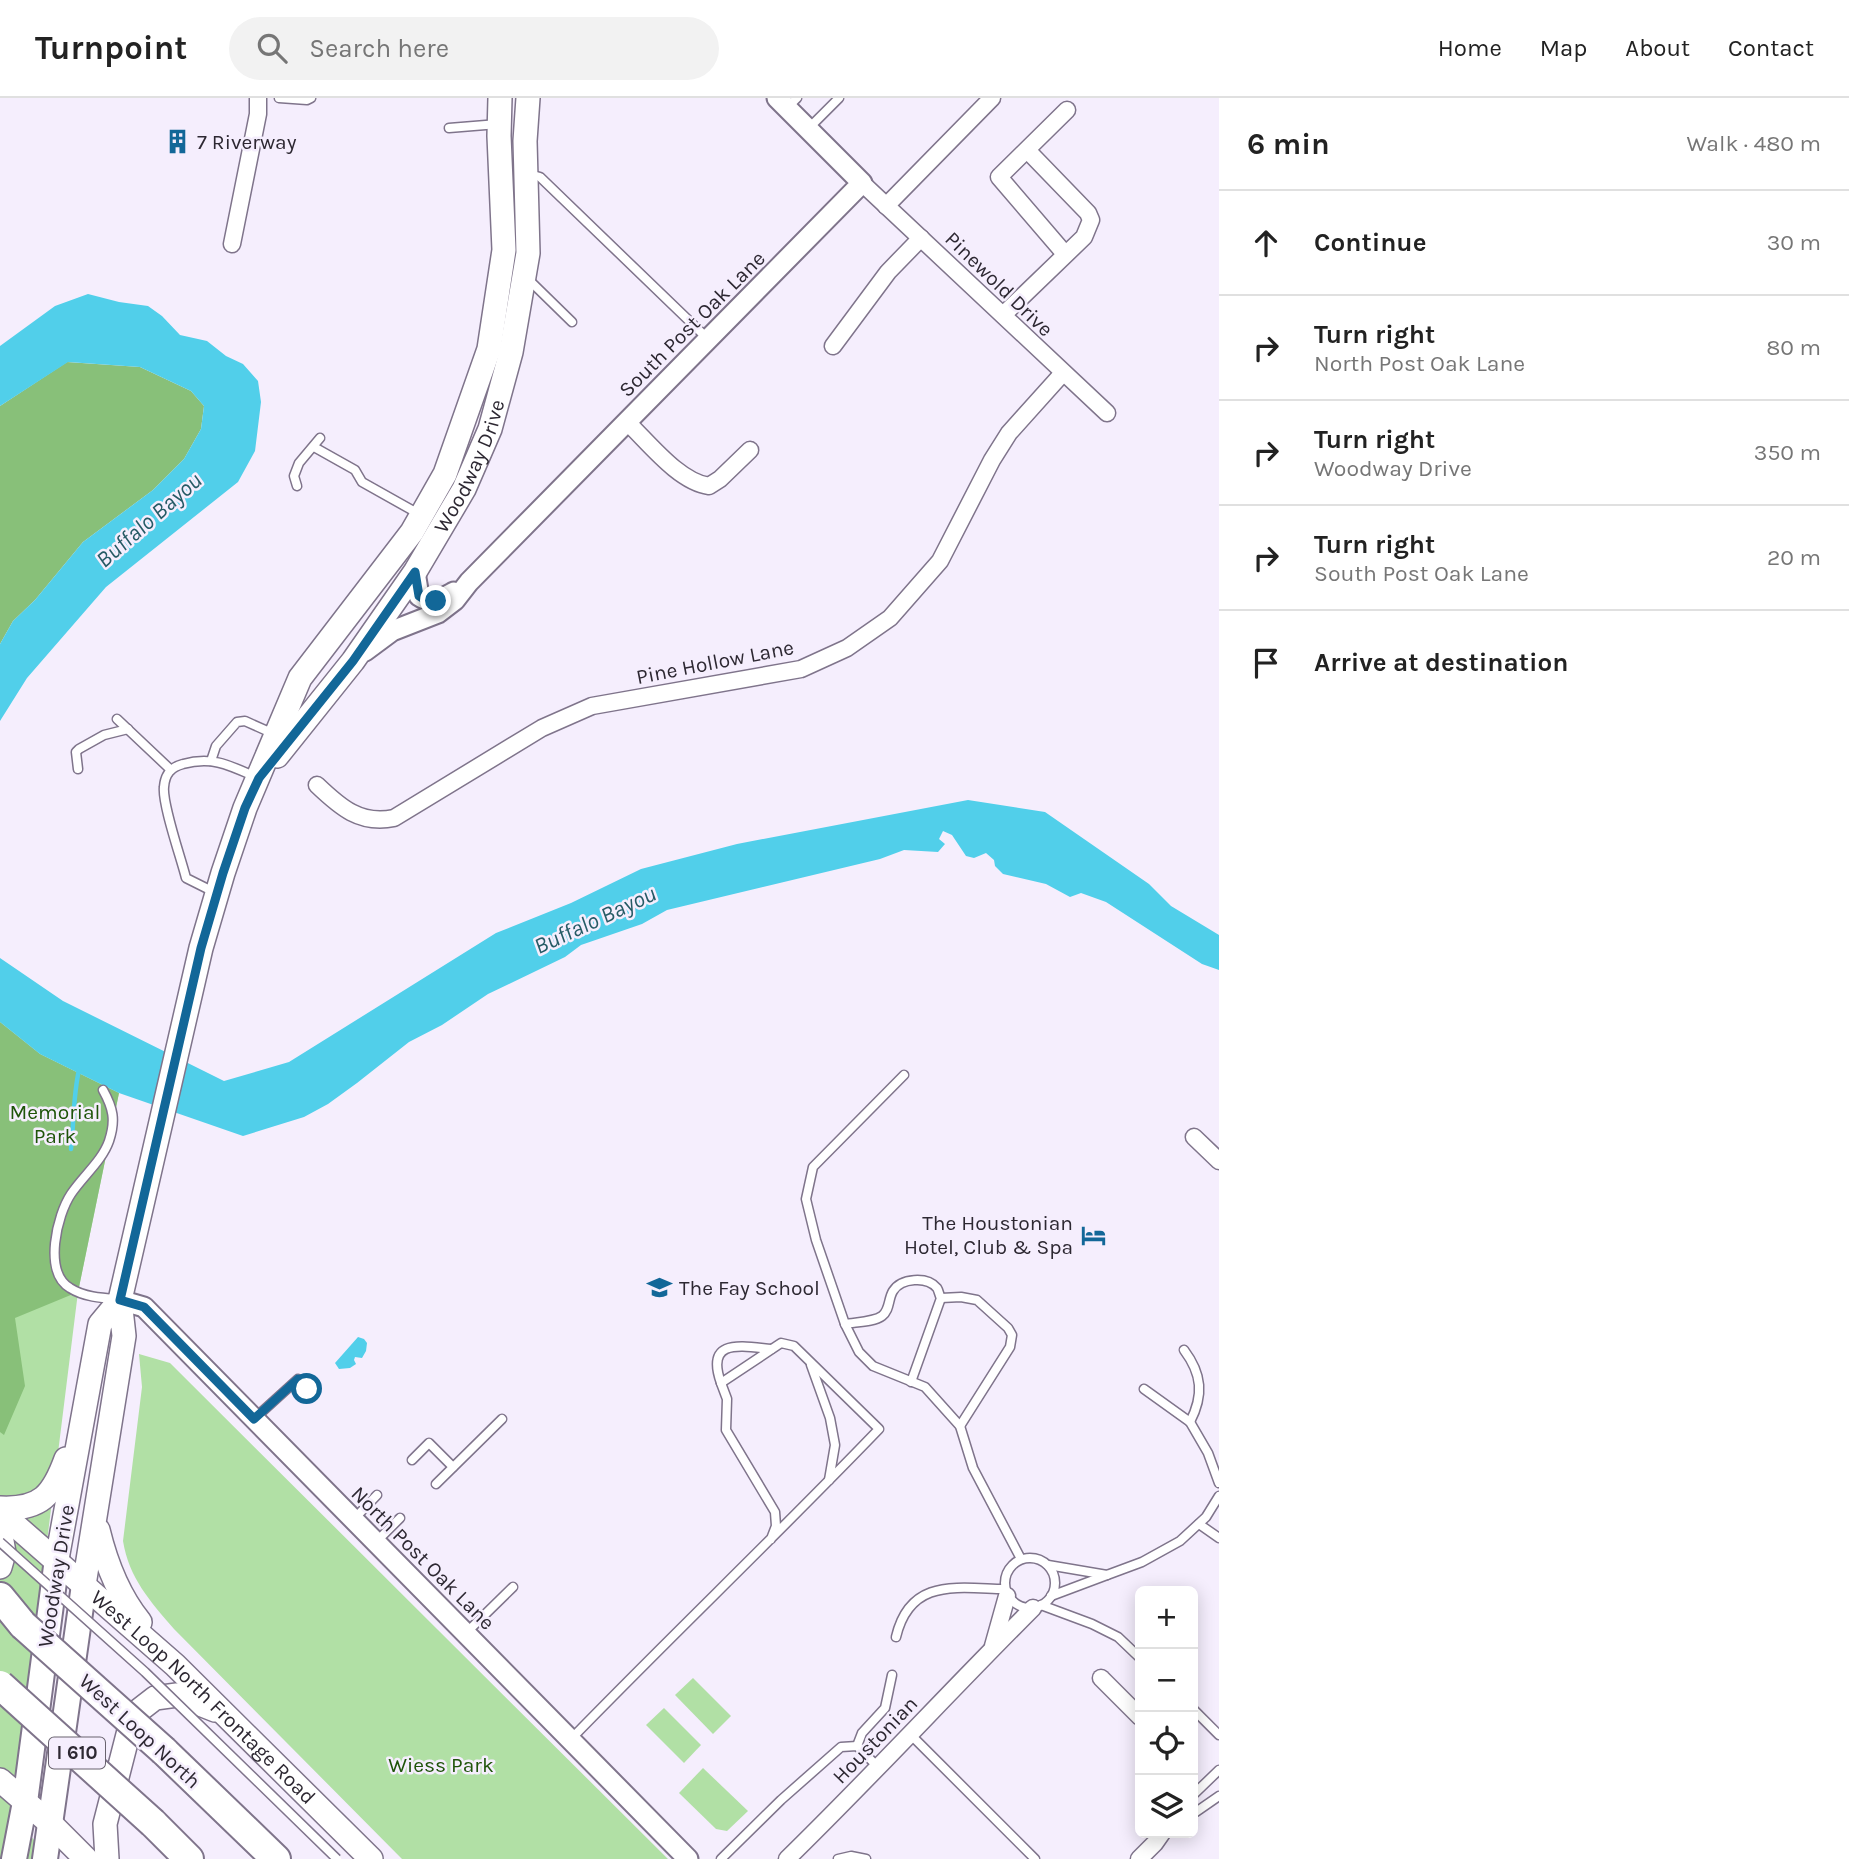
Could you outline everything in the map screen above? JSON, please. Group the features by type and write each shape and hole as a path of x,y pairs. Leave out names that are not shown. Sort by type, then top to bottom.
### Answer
{"highway":[{"path":"0,1597 23,1625"},
{"name":"West Loop North","path":"0,1606 164,1751 276,1859"},
{"name":"I 610","path":"0,1685 188,1859"}],"main road":[{"name":"Woodway Drive","path":"46,1859 124,1336 120,1300 201,948 245,808 300,678 412,532 432,521 464,489 490,429 500,351 504,250 500,98"},
{"name":"Woodway Drive","path":"500,351 524,276 528,253 528,98"},
{"path":"500,173 526,173"},
{"name":"Woodway Drive","path":"259,778 353,661 415,572 432,521"},
{"name":"Woodway Drive","path":"14,1859 25,1802 57,1559 100,1324 120,1300"},
{"path":"0,1510 31,1505 45,1499 52,1490 84,1413"},
{"name":"West Loop North Frontage Road","path":"0,1510 175,1665 371,1859"},
{"path":"95,1519 105,1559 130,1610 175,1665"},
{"path":"0,1529 4,1553 0,1567"},
{"path":"107,1859 105,1824 132,1715 155,1698 177,1695 228,1716"},
{"path":"0,1780 86,1859"},
{"path":"0,1837 5,1859"}],"street":[{"path":"232,244 258,114 258,98"},
{"path":"886,206 992,98"},
{"path":"787,101 808,129 862,183"},
{"path":"1065,254 999,177 1067,110"},
{"path":"1003,315 1084,237 1091,220 1088,212 1027,150"},
{"name":"Pinewold Drive","path":"862,183 1062,374 1107,413"},
{"name":"South Post Oak Lane","path":"353,661 392,631 438,613 455,600 469,582 862,183"},
{"path":"833,345 888,272 921,239"},
{"name":"Pine Hollow Lane","path":"317,785 354,816 381,820 394,818 542,728 592,706 801,669 847,648 890,618 940,561 992,460 1009,433 1062,374"},
{"path":"627,422 682,475 697,484 709,486 720,479 750,450"},
{"name":"South Post Oak Lane","path":"415,572 419,596 427,601 436,601 469,582"},
{"path":"1194,1137 1219,1161"},
{"name":"North Post Oak Lane","path":"120,1300 144,1307 688,1859"},
{"name":"Houstonian","path":"992,1649 1006,1593"},
{"name":"Houstonian","path":"787,1859 1037,1606"},
{"path":"1101,1678 1135,1712"},
{"path":"1139,1859 1158,1838"}],"lane":[{"path":"279,98 311,98"},
{"path":"808,129 839,98"},
{"path":"449,128 499,124"},
{"path":"526,173 540,177 708,339"},
{"path":"524,276 572,322"},
{"path":"297,485 294,476 299,463 320,438"},
{"path":"314,447 355,470 362,482 432,521"},
{"path":"117,719 171,770"},
{"path":"211,761 216,746 237,722 245,721 276,736"},
{"path":"78,768 76,752 79,749 104,735 128,729"},
{"path":"217,893 186,878 163,790 166,775 176,766 202,758 229,765 259,778"},
{"path":"904,1074 813,1167 806,1199 816,1240 845,1324 859,1352 873,1366 925,1387 960,1426 973,1468 1021,1559"},
{"path":"103,1090 113,1108 109,1142 102,1155 69,1196 60,1217 55,1244 55,1266 60,1280 70,1288 90,1296 120,1300"},
{"path":"845,1324 881,1317 887,1310 892,1291 908,1280 923,1280 937,1288 941,1298 911,1382"},
{"path":"941,1298 961,1297 977,1300 1008,1328 1012,1335 1010,1347 960,1426"},
{"path":"570,1740 879,1429 794,1346 781,1343 721,1383"},
{"path":"771,1349 728,1348 718,1356 715,1367 727,1399 726,1430 775,1512 776,1526 771,1539"},
{"path":"1184,1350 1195,1365 1200,1388 1198,1407 1190,1422"},
{"path":"811,1363 830,1418 835,1445 829,1480"},
{"path":"254,1419 298,1379 307,1389"},
{"path":"1144,1388 1190,1422 1208,1453 1219,1483"},
{"path":"436,1484 502,1419"},
{"path":"412,1460 429,1443 453,1467"},
{"path":"353,1520 377,1495"},
{"path":"1037,1606 1051,1596 1142,1562 1180,1541 1206,1517 1219,1496"},
{"path":"376,1543 400,1518"},
{"path":"1199,1524 1219,1538"},
{"path":"0,1542 145,1672 337,1859"},
{"path":"1107,1575 1048,1565 1034,1557 1021,1559 1006,1574 1006,1593 1013,1603 1021,1607 1037,1606 1093,1625 1118,1637 1135,1653"},
{"path":"1048,1565 1055,1580 1051,1596"},
{"path":"466,1634 513,1587"},
{"path":"897,1637 906,1610 917,1598 931,1591 956,1588 1006,1593"},
{"path":"857,1746 862,1733 885,1708 892,1675"},
{"path":"1196,1712 1219,1735"},
{"path":"909,1733 1035,1859"},
{"path":"721,1859 781,1800 841,1747 857,1746 879,1768"},
{"path":"1198,1790 1219,1770"},
{"path":"1198,1811 1219,1796"},
{"path":"838,1859 851,1856 866,1859"}],"green space":[{"path":"67,362 140,367 191,391 204,406 201,429 184,459 153,490 83,542 35,600 13,621 0,644 0,406"},
{"name":"Memorial Park","path":"0,1022 40,1054 119,1093 78,1292 13,1815 50,1859 0,1859"},
{"path":"0,1022 40,1054 119,1093 78,1292 15,1318 25,1386 4,1435 0,1432"},
{"name":"Wiess Park","path":"139,1354 170,1363 668,1859 402,1859 174,1629 135,1578 123,1541 142,1387"},
{"path":"693,1678 731,1716 713,1734 675,1695"},
{"path":"664,1708 701,1745 684,1763 646,1725"},
{"path":"703,1768 748,1811 727,1831 716,1829 679,1793"}],"water":[{"name":"Buffalo Bayou","path":"88,294 148,306 180,335 207,341 226,356 243,364 258,381 261,402 255,451 238,482 106,587 27,678 0,721 0,644 13,621 35,600 83,542 153,490 184,459 201,429 204,406 191,391 140,367 68,362 0,406 0,346 55,306"},
{"name":"Buffalo Bayou","path":"968,800 1045,812 1149,884 1171,906 1219,935 1219,970 1202,964 1106,902 1081,893 1070,897 1046,884 1003,874 986,853 974,858 966,856 952,835 943,831 939,839 945,844 938,852 904,850 880,859 667,910 642,924 581,945 565,957 488,994 442,1025 409,1042 328,1104 304,1117 243,1136 119,1093 40,1054 0,1022 0,958 63,1001 224,1081 289,1062 496,933 571,903 641,869 737,844"},
{"path":"358,1337 367,1343 362,1358 355,1357 356,1364 350,1368 339,1369 335,1363"}],"waterway":[{"path":"71,1149 79,1070"}],"place":[{"name":"7 Riverway","path":"177,142"},
{"name":"The Houstonian Hotel, Club & Spa","path":"1093,1235"},
{"name":"The Fay School","path":"659,1288"}],"route":[{"path":"307,1389 298,1379 254,1419 144,1307 120,1300 201,948 245,808 259,778 353,661 415,572 419,596 427,601 436,601"}]}
